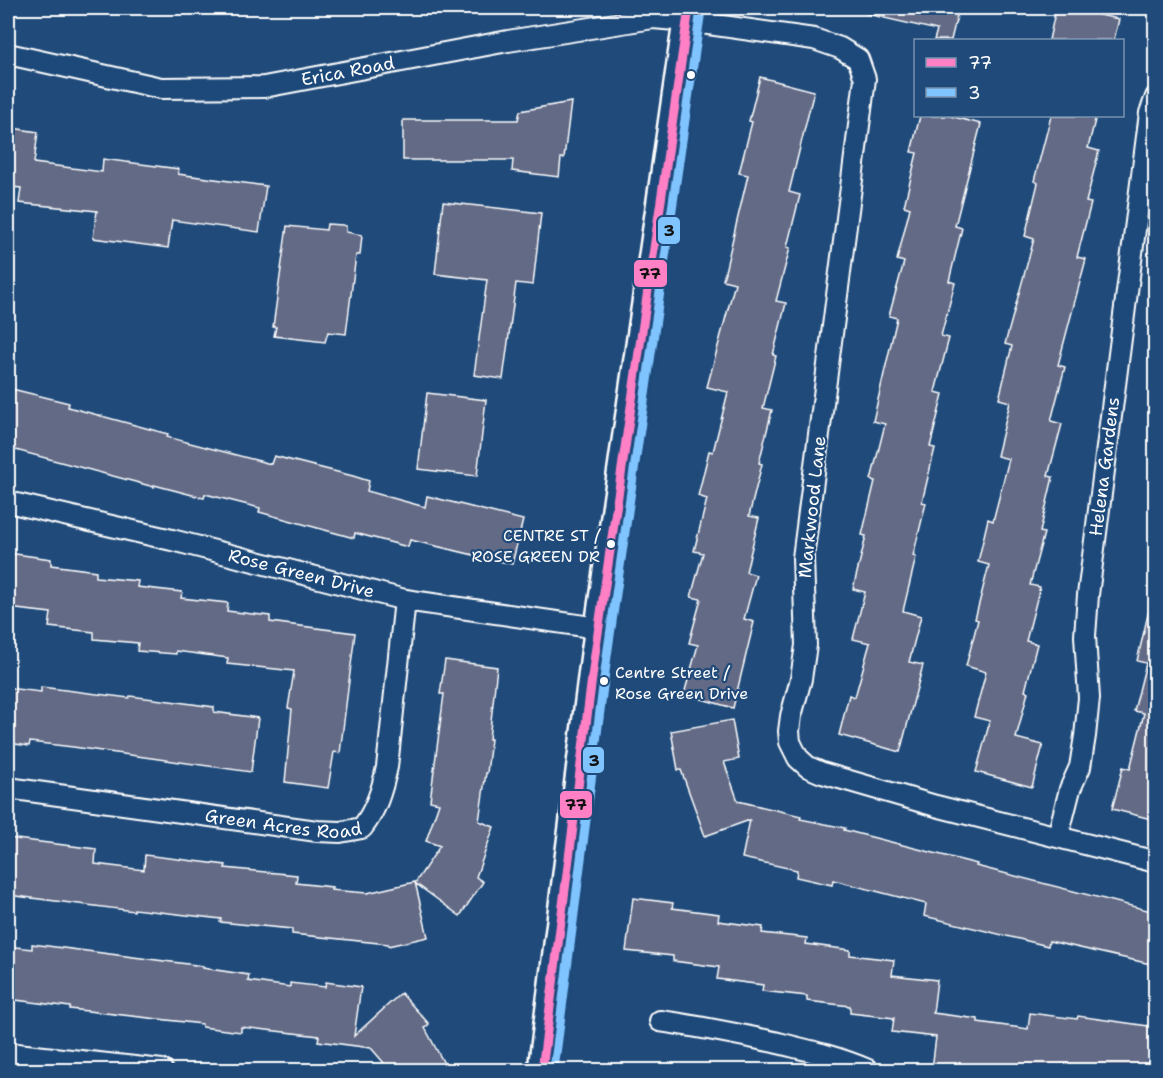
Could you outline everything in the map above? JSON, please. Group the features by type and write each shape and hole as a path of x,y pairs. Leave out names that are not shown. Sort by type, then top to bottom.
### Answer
{"main road":[{"path":"542,1071 598,628 688,14"}],"street":[{"name":"Erica Road","path":"8,54 161,88 264,87 508,41 688,14"},
{"name":"Markwood Lane","path":"688,14 814,39 840,48 858,59 865,79 803,558 806,645 789,731 793,751 808,767 822,773 936,806 1155,862"},
{"name":"Helena Gardens","path":"1058,836 1070,789 1080,767 1085,736 1089,698 1085,636 1088,595 1150,114 1155,97"},
{"name":"Rose Green Drive","path":"8,502 172,540 405,600 598,628"},
{"name":"Green Acres Road","path":"8,788 317,831 340,832 362,828 381,794 387,767 405,600"},
{"path":"660,1021 709,1028 805,1049 838,1058 868,1071"},
{"path":"8,1053 162,1071"}],"building":[{"path":"868,8 959,8 951,39 934,39 937,30 867,14"},
{"path":"1056,8 1119,19 1114,39 1049,39"},
{"path":"760,77 814,91 789,192 800,195 787,247 790,248 776,301 786,303 763,408 772,410 749,516 759,518 746,572 756,575 744,619 754,622 733,708 684,694 698,645 689,643 701,599 691,597 703,553 694,551 707,499 698,496 709,451 713,452 728,392 707,387 735,283 723,280 748,175 739,173 752,122 749,121"},
{"path":"571,102 564,158 561,158 559,177 512,171 513,160 403,160 403,120 518,120 520,111"},
{"path":"920,117 954,117 981,124 955,226 962,228 949,281 955,283 941,336 949,338 935,392 943,394 930,447 935,448 922,502 926,503 903,611 921,616 909,662 923,665 900,752 839,735 849,695 855,697 870,643 853,639 865,592 853,589 866,536 862,535 875,481 871,480 885,424 873,421 897,318 889,316 904,262 897,260 910,208 904,206 917,153 911,152"},
{"path":"1051,117 1096,117 1088,148 1099,151 1086,202 1091,203 1077,257 1086,259 1058,365 1065,367 1051,421 1062,424 1048,476 1053,477 1040,532 1044,533 1030,585 1040,587 1026,641 1037,644 1016,738 1043,745 1032,787 976,772 990,721 974,717 986,672 966,666 989,565 978,562 988,519 993,521 1009,459 997,456 1010,402 999,399 1012,346 1005,344 1034,239 1025,236 1038,183 1034,181"},
{"path":"12,128 38,132 34,163 102,172 103,159 179,169 178,174 266,186 259,232 172,220 168,248 93,238 97,211 19,203 21,188 12,187 13,172 8,172"},
{"path":"443,202 541,213 533,285 516,283 503,379 474,375 487,280 435,274"},
{"path":"327,224 343,225 346,226 346,232 362,235 360,255 356,255 346,334 328,332 325,342 274,336 276,327 273,327 287,226 326,230"},
{"path":"8,388 69,403 68,407 168,434 167,437 271,464 274,456 353,476 369,481 367,491 425,507 427,496 523,520 512,564 410,540 408,547 355,533 354,538 259,512 260,508 205,494 204,498 154,485 154,487 8,448"},
{"path":"427,393 486,400 477,476 418,469"},
{"path":"8,553 51,559 51,565 96,571 96,577 138,581 137,587 182,592 181,598 228,603 227,611 270,616 270,622 355,633 340,753 334,752 328,788 285,782 292,709 288,708 294,671 227,664 228,658 176,651 176,654 137,651 138,643 94,639 94,632 49,627 51,613 8,608"},
{"path":"1149,610 1155,611 1155,820 1112,809 1123,767 1130,769 1144,713 1134,711 1146,663 1137,661"},
{"path":"445,660 497,667 489,739 491,739 479,821 494,827 476,877 483,882 460,916 415,883 440,846 426,841 439,803 430,801 444,694 440,694"},
{"path":"41,687 214,707 214,712 258,718 251,772 73,747 30,742 29,746 8,743 8,688 41,692"},
{"path":"732,720 739,759 724,762 738,801 1155,912 1155,965 1049,941 1048,946 924,916 926,904 833,880 832,885 796,877 797,870 742,858 750,820 705,836 681,770 678,770 671,731"},
{"path":"8,838 96,849 95,864 144,870 145,855 226,865 225,868 297,875 296,883 332,887 331,890 367,893 415,882 428,937 388,946 388,944 292,934 292,929 220,922 221,919 8,895"},
{"path":"633,898 673,903 672,908 719,914 718,921 763,927 762,933 807,938 806,944 850,950 850,955 894,960 892,975 937,980 933,1013 1028,1029 1030,1013 1077,1019 1078,1016 1155,1027 1153,1071 932,1069 936,1037 892,1032 894,1018 850,1013 850,1006 807,1001 807,996 762,991 763,985 717,979 719,967 673,961 673,956 626,951"},
{"path":"32,944 203,966 203,968 249,975 248,981 290,987 290,983 325,987 326,982 361,987 354,1036 401,993 429,1024 425,1028 448,1071 391,1071 371,1048 318,1041 319,1036 241,1027 241,1032 202,1027 202,1024 70,1009 70,1007 8,999 8,946 32,949"}],"transit line":[{"name":"77","path":"542,1070 595,654 689,8"},
{"name":"3","path":"554,1070 607,656 701,10"}],"place":[{"name":"CENTRE ST / ROSE GREEN DR","path":"611,544"},
{"name":"Centre Street / Rose Green Drive","path":"604,681"}]}
